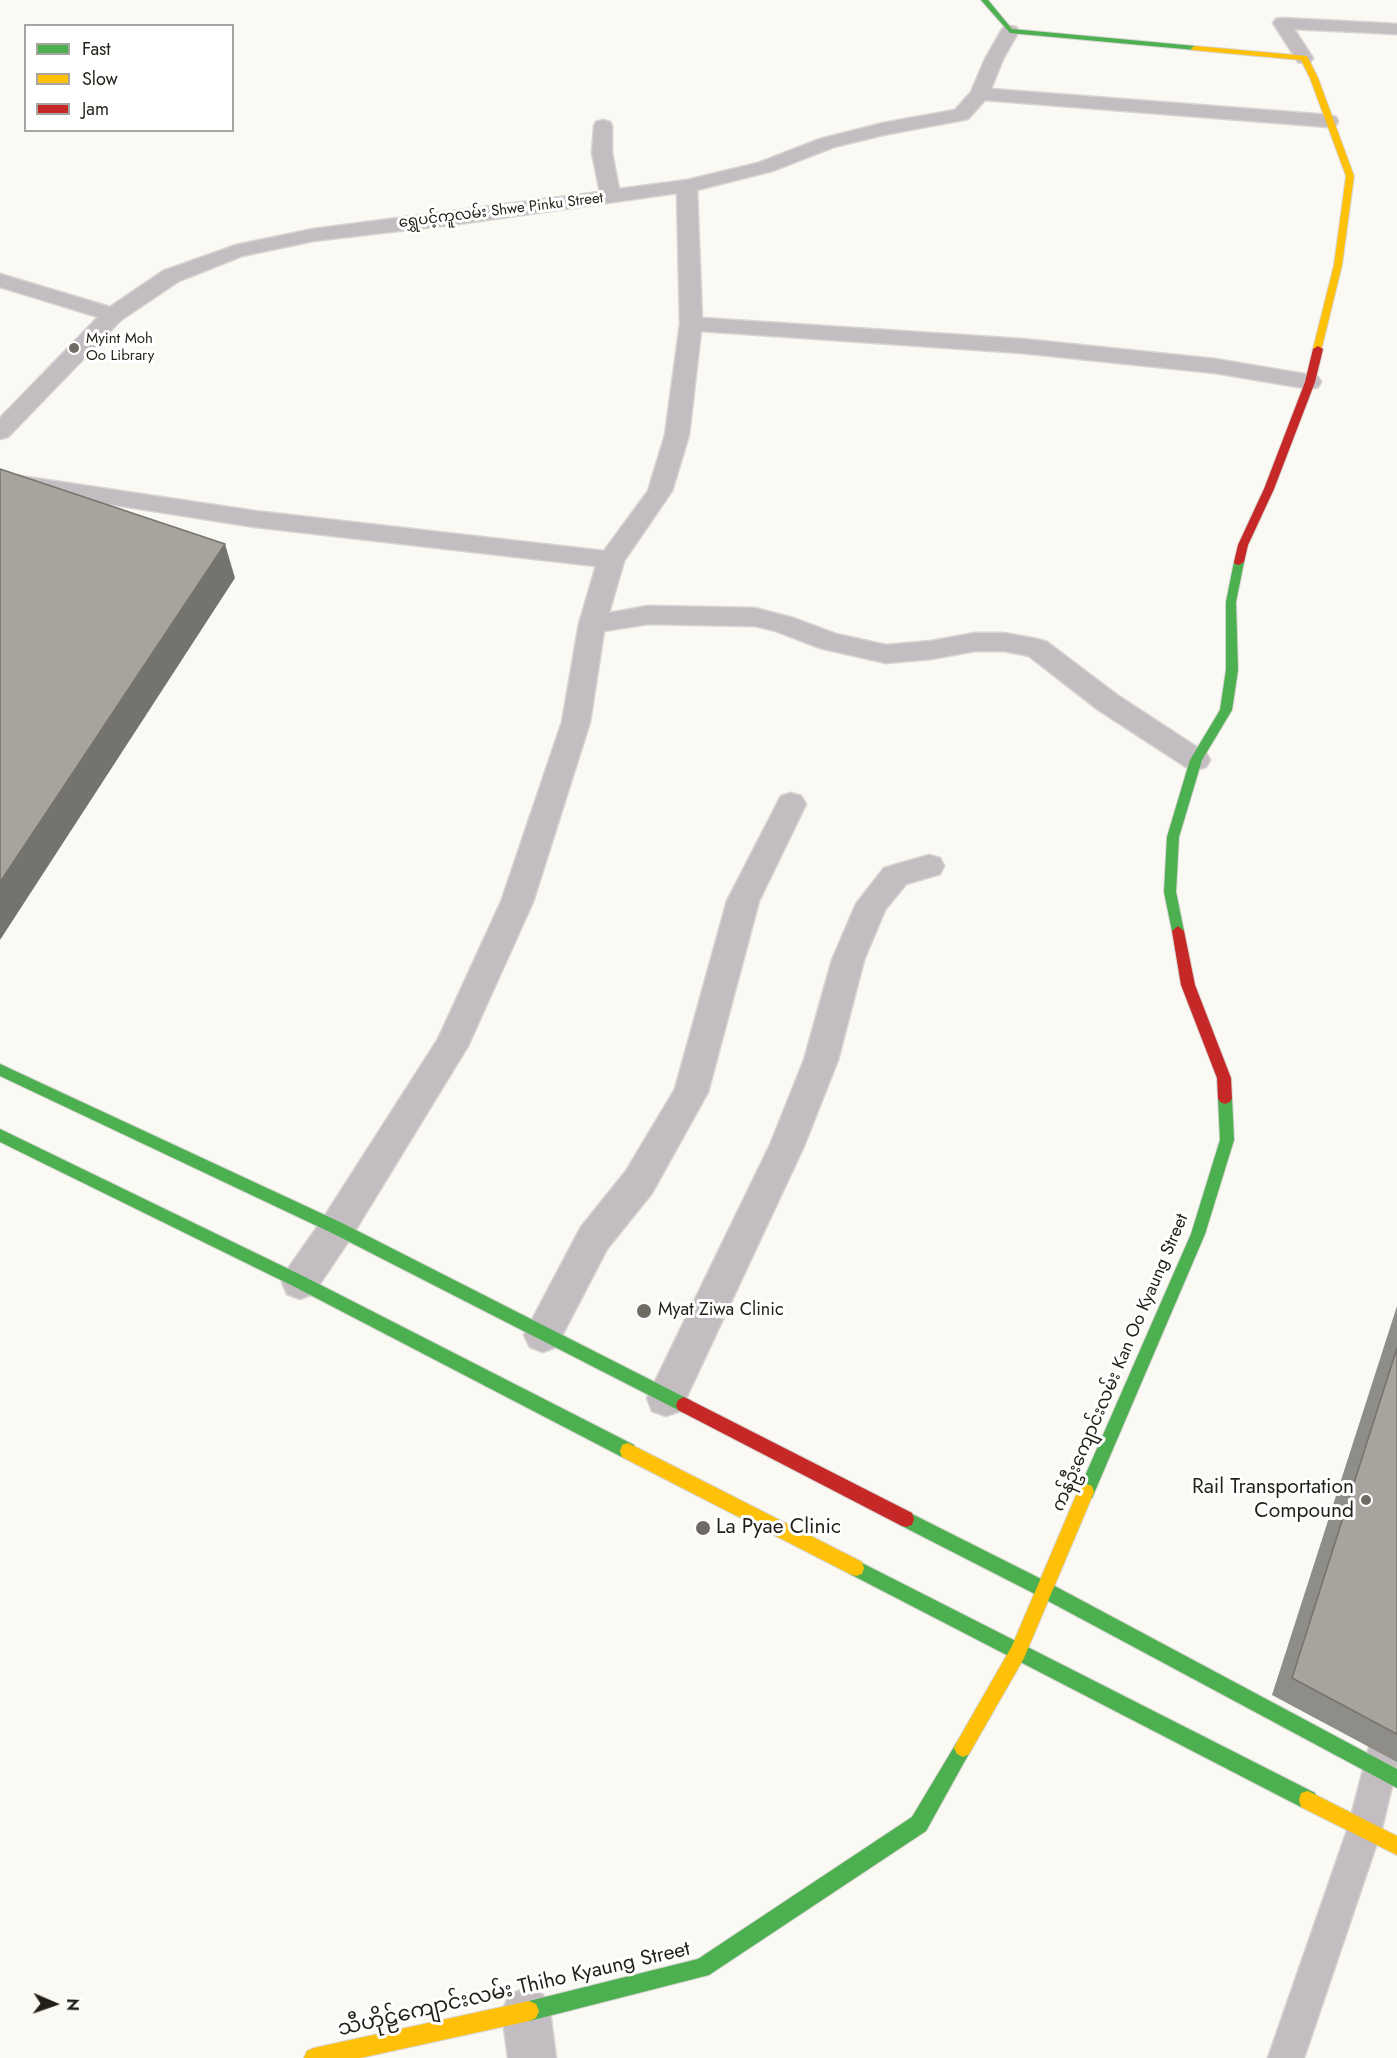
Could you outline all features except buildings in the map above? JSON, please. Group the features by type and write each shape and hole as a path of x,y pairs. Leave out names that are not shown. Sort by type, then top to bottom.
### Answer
{"street":[{"path":"984,0 1010,31 1304,58"},
{"path":"1304,58 1282,17 1397,29"},
{"name":"ရွှေပင့်ကူလမ်း Shwe Pinku Street","path":"0,432 113,315 171,276 236,251 313,235 458,218 687,186 765,167 827,143 960,115 980,94 994,59 1010,31"},
{"name":"ကန်ဦးကျောင်းလမ်း Kan Oo Kyaung Street","path":"1043,1589 1198,1234 1227,1140 1224,1078 1188,984 1170,892 1173,837 1196,760 1226,710 1232,670 1232,602 1243,545 1269,489 1311,382 1338,265 1350,176 1314,78 1304,58"},
{"path":"980,94 1329,121"},
{"path":"603,126 602,153 611,197"},
{"path":"300,1282 338,1228 451,1046 517,902 576,722 592,624 610,560 660,491 677,435 691,324 687,186"},
{"path":"0,280 113,315"},
{"path":"691,324 1022,346 1204,365 1311,382"},
{"path":"0,480 255,519 610,560"},
{"path":"592,624 648,615 755,617 784,624 830,642 886,654 931,650 975,642 1004,642 1037,648 1107,702 1196,760"},
{"path":"543,1335 594,1238 639,1182 691,1092 743,901 791,804"},
{"path":"666,1398 787,1146 821,1060 849,960 872,904 896,876 929,866"},
{"path":"0,1070 338,1228 666,1398 1043,1589 1388,1775"},
{"path":"0,1135 300,1282 1397,1846"},
{"name":"သီဟိုဠ်ကျောင်းလမ်း Thiho Kyaung Street","path":"314,2058 526,2012 702,1968 919,1824 1018,1652 1043,1589"},
{"path":"526,2012 532,2058"}],"lane":[{"path":"1286,2058 1365,1828 1388,1775 1397,1701"}],"traffic: fast":[{"path":"984,0 1010,31 1195,48"},
{"path":"1178,931 1170,892 1173,837 1196,760 1226,710 1232,670 1231,602 1239,562"},
{"path":"0,1070 337,1228 684,1405"},
{"path":"1086,1492 1198,1234 1227,1140 1225,1098"},
{"path":"0,1135 300,1282 628,1451"},
{"path":"906,1519 1043,1589 1397,1779"},
{"path":"856,1568 1308,1800"},
{"path":"529,2011 702,1968 919,1824 963,1748"}],"traffic: slow":[{"path":"1195,48 1304,58 1314,78 1350,176 1338,265 1318,349"},
{"path":"628,1451 856,1568"},
{"path":"963,1748 1018,1652 1086,1492"},
{"path":"1308,1800 1397,1846"},
{"path":"314,2058 529,2011"}],"traffic: jam":[{"path":"1239,562 1243,545 1269,489 1310,382 1318,349"},
{"path":"1178,931 1188,985 1224,1078 1225,1098"},
{"path":"684,1405 906,1519"}],"place":[{"name":"Myint Moh Oo Library","path":"74,348"},
{"name":"Myat Ziwa Clinic","path":"644,1311"},
{"name":"Rail Transportation Compound","path":"1366,1500"},
{"name":"La Pyae Clinic","path":"703,1528"}]}
